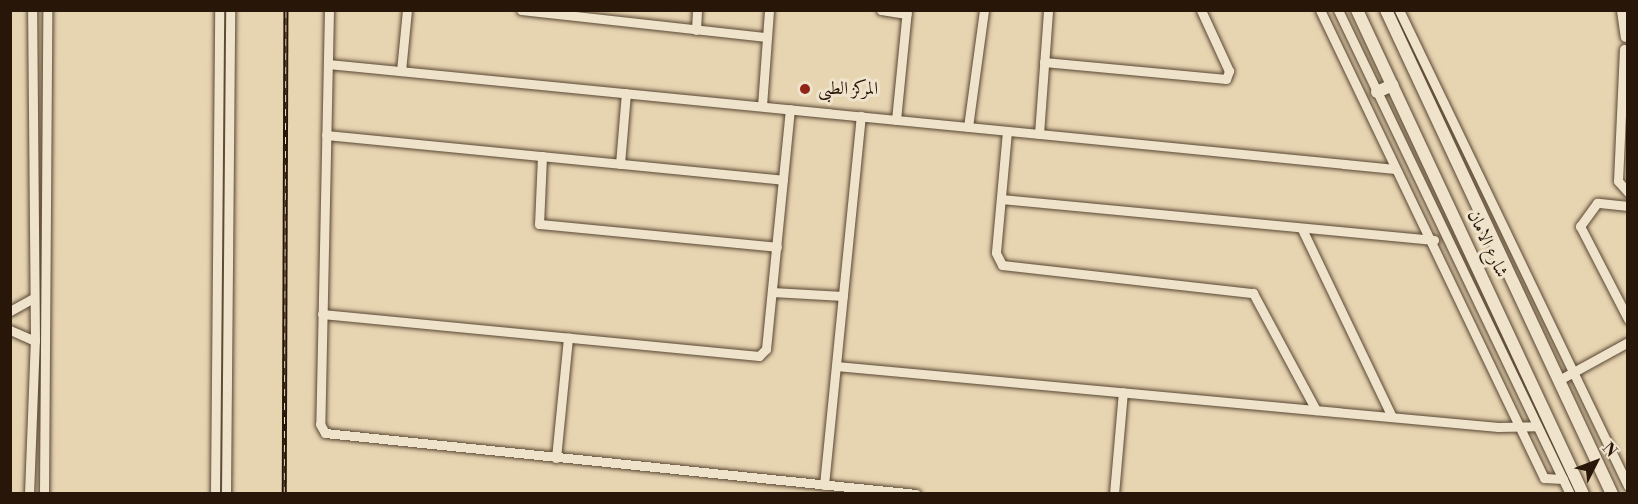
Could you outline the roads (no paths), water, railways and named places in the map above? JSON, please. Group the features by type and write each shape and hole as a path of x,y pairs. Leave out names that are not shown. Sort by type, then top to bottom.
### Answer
{"street":[{"path":"29,494 34,341 32,10"},
{"path":"44,494 48,192 47,10"},
{"path":"215,494 219,10"},
{"path":"226,494 230,10"},
{"path":"329,10 320,424 326,434 916,494"},
{"path":"401,71 407,10"},
{"path":"521,10 766,37"},
{"path":"696,30 697,10"},
{"path":"762,106 769,10"},
{"path":"881,10 907,12 896,120"},
{"path":"968,127 984,10"},
{"path":"1039,134 1048,10"},
{"path":"1044,62 1226,79 1230,71 1200,10"},
{"path":"1320,10 1395,169 1522,427 1545,480 1563,479"},
{"path":"1338,10 1446,241 1537,426 1556,451 1563,479 1570,494"},
{"name":"شارع الامان","path":"1357,10 1393,85 1556,451 1584,494"},
{"name":"شارع الامان","path":"1386,10 1612,494"},
{"path":"1399,10 1575,371 1628,486"},
{"path":"1621,10 1626,50 1618,181 1628,192"},
{"path":"328,64 1395,169"},
{"path":"1377,93 1393,85"},
{"path":"620,164 626,93"},
{"path":"322,314 759,356 766,349 790,109"},
{"path":"824,485 861,116"},
{"path":"1007,131 996,253 1008,269 1256,296 1316,410"},
{"path":"326,135 783,180"},
{"path":"542,156 539,224 777,247"},
{"path":"33,191 48,192"},
{"path":"1000,199 1446,241"},
{"path":"1628,206 1597,203 1580,225 1628,319"},
{"path":"1302,229 1392,417"},
{"path":"772,292 843,296"},
{"path":"10,311 33,298"},
{"path":"10,330 34,341"},
{"path":"556,458 568,338"},
{"path":"1559,380 1628,342"},
{"path":"836,366 1392,417 1522,427 1537,426"},
{"path":"31,386 46,386"},
{"path":"1114,494 1123,392"}],"railway":[{"path":"284,494 286,10"}],"place":[{"name":"المركز الطبى","path":"805,89"}]}
